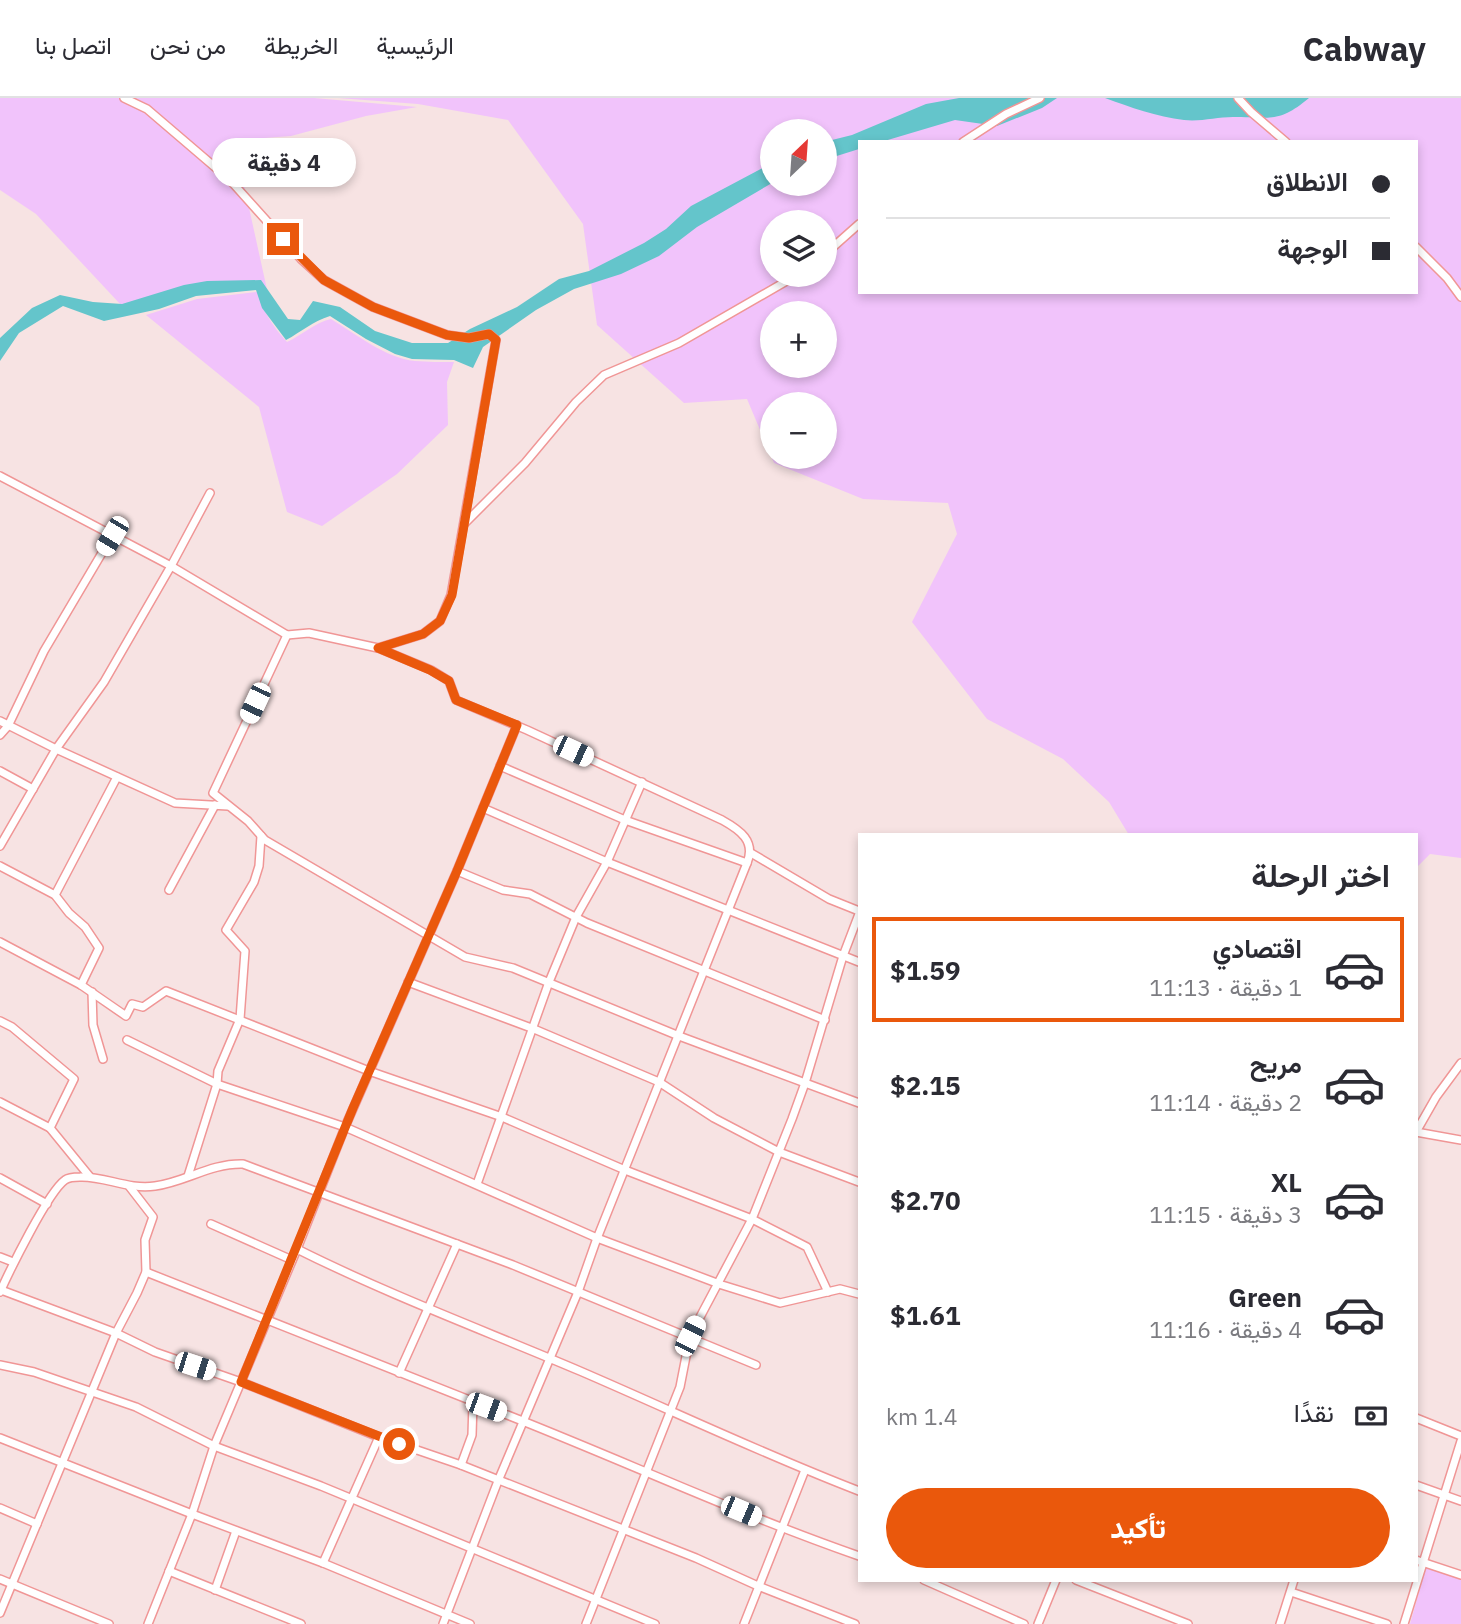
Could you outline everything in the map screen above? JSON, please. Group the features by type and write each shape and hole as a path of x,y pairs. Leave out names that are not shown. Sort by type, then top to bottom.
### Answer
{"street":[{"path":"124,98 147,110 230,180 301,259 324,280 373,307 447,335 469,338 489,334 496,340 452,595 440,621 423,634 378,648"},
{"path":"966,140 1006,114 1040,98"},
{"path":"1238,98 1251,113 1284,140"},
{"path":"837,243 858,224"},
{"path":"1418,249 1447,278 1461,298"},
{"path":"464,525 525,463 576,402 604,375 679,343 776,287"},
{"path":"0,476 171,566 287,635 309,633 378,648 430,670 449,681 456,700 642,782 736,828 745,836 751,853 829,899 858,913"},
{"path":"0,846 56,749 104,682 210,493"},
{"path":"0,735 8,726 44,651 112,536"},
{"path":"287,635 213,793 248,821 261,836 465,957 513,968 680,1036 858,1103"},
{"path":"0,721 175,803 228,806"},
{"path":"148,1624 192,1514 214,1446 345,1127 457,871 517,725"},
{"path":"500,766 625,820 747,863"},
{"path":"0,771 33,789"},
{"path":"55,895 117,776"},
{"path":"477,1184 549,982 576,917 607,862 642,782"},
{"path":"169,890 215,805"},
{"path":"483,808 607,862 858,962"},
{"path":"188,1176 217,1084 218,1071 240,1019 245,951 226,930 254,882 259,866 261,836"},
{"path":"443,1624 522,1421 578,1292 597,1238 751,853"},
{"path":"0,866 55,895 85,927 99,948 81,985"},
{"path":"457,871 503,890 530,894 576,917 825,1020"},
{"path":"586,1624 680,1387 690,1336 751,1219 779,1152 805,1083 843,956 858,916"},
{"path":"0,942 81,985 126,1016 132,1004 143,1007 166,991 369,1071 502,1117 625,1170 751,1219 807,1247 828,1292"},
{"path":"408,982 534,1029 659,1082 714,1118 779,1152 858,1182"},
{"path":"92,992 93,1025 103,1059"},
{"path":"0,1021 12,1027 74,1079 50,1128"},
{"path":"127,1040 217,1084 345,1127 597,1238 716,1283 780,1303 840,1289 858,1294"},
{"path":"1418,1128 1436,1097 1461,1063"},
{"path":"0,1102 50,1128 90,1177"},
{"path":"1418,1132 1461,1140"},
{"path":"756,1365 690,1336 457,1244 243,1164 216,1166 157,1186 129,1186 90,1177 67,1178 56,1188 47,1203 13,1262 0,1291 116,1333 155,1352 241,1382 379,1437 461,1465 855,1624"},
{"path":"0,1178 47,1203"},
{"path":"0,1613 116,1333 146,1272 145,1240 153,1217 129,1186"},
{"path":"211,1224 292,1259"},
{"path":"399,1373 457,1244"},
{"path":"297,1249 364,1282 858,1491"},
{"path":"0,1257 13,1262"},
{"path":"146,1272 283,1324 782,1529 858,1556"},
{"path":"0,1365 13,1366 92,1390 136,1407 214,1446 352,1499 655,1624"},
{"path":"461,1465 472,1435 473,1402"},
{"path":"1418,1419 1461,1436"},
{"path":"323,1563 379,1437"},
{"path":"0,1438 323,1563 470,1624"},
{"path":"1461,1441 1419,1561 1461,1575"},
{"path":"744,1624 806,1470"},
{"path":"1418,1486 1461,1501"},
{"path":"0,1508 37,1524"},
{"path":"215,1590 236,1531"},
{"path":"169,1571 301,1624"},
{"path":"0,1579 109,1624"},
{"path":"929,1582 1024,1624"},
{"path":"1038,1624 1055,1582"},
{"path":"1081,1582 1188,1624"},
{"path":"1280,1624 1294,1582"},
{"path":"1404,1624 1414,1582"},
{"path":"1291,1592 1387,1624"}],"shaded area":[{"path":"0,98 314,98 417,107 366,116 291,136 249,139 236,149 268,294 260,281 121,305 36,214 0,190"},
{"path":"338,98 1461,98 1461,858 1430,854 1418,866 1418,833 1128,833 1109,802 1063,759 987,719 912,622 957,534 948,503 863,499 789,469 837,469 837,392 760,392 760,430 747,399 684,403 597,325 583,224 508,120 418,104"},
{"path":"257,292 269,319 287,342 331,319 371,344 404,359 454,362 447,382 448,425 397,474 322,526 287,512 259,407 146,315 197,299"},
{"path":"1426,1567 1461,1578 1461,1624 1410,1624"}],"water":[{"path":"959,98 1057,98 1042,108 997,126 955,120 888,140 858,140 858,149 837,156 837,139 926,104"},
{"path":"1105,98 1309,98 1289,112 1273,117 1190,120 1154,114"},
{"path":"760,169 760,190 697,227 659,256 621,274 574,289 536,310 483,347 473,368 454,360 412,359 395,354 330,316 286,340 262,308 256,290 196,296 159,309 104,321 63,306 19,333 0,361 0,338 32,308 60,295 93,302 122,304 184,285 207,281 261,280 288,319 300,320 313,301 340,307 375,331 412,343 448,343 470,329 517,307 559,279 589,271 644,243 666,229 691,206"}],"route":[{"path":"283,239 324,280 373,307 447,335 469,338 489,334 496,340 452,595 440,621 423,634 378,648 449,681 456,700 517,725 435,923 353,1108 241,1382 399,1444"}]}
